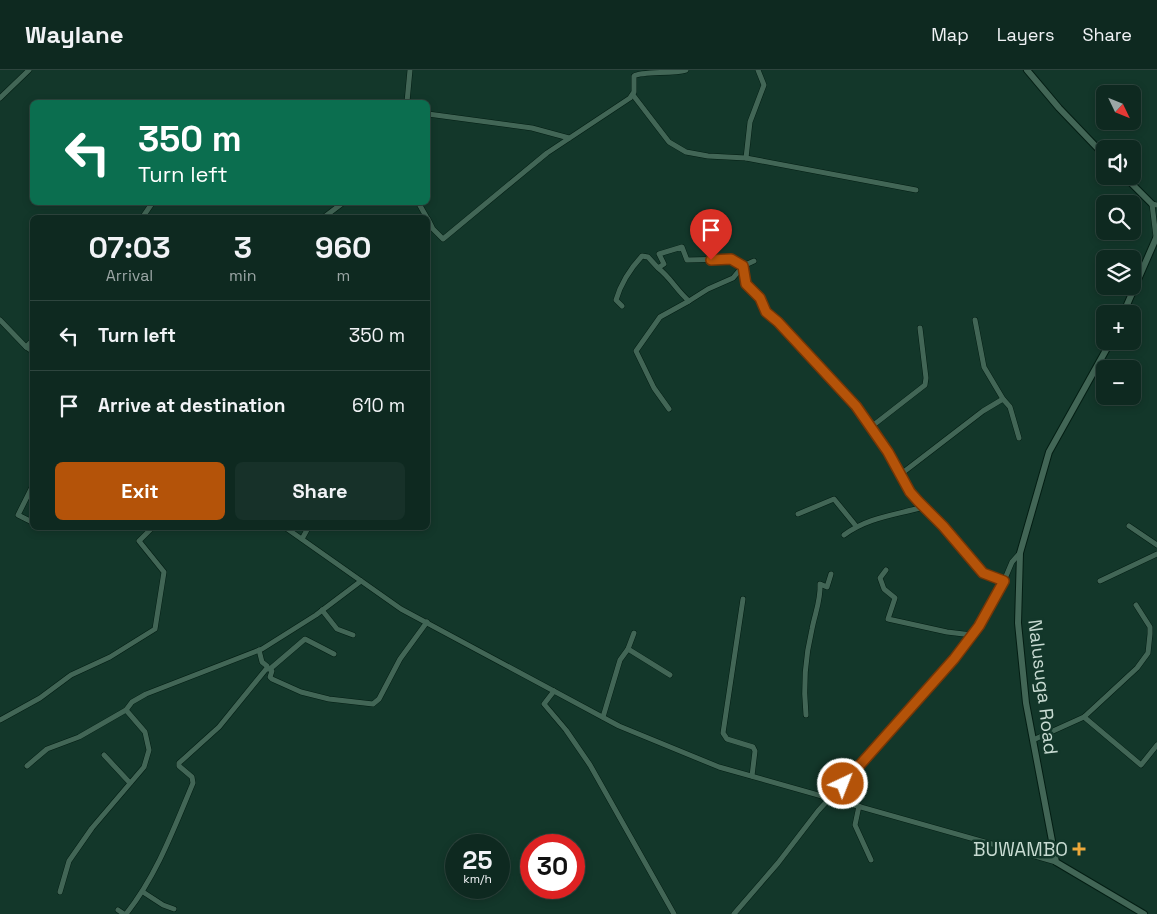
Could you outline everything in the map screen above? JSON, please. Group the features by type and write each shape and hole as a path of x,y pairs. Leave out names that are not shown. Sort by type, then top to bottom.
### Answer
{"street":[{"path":"0,98 29,70"},
{"path":"407,100 410,70"},
{"path":"686,70 676,73 637,74 632,78 633,95 669,142 686,152 708,156 746,158 916,190"},
{"path":"746,158 750,122 764,85 758,70"},
{"path":"1027,70 1059,108 1096,147"},
{"path":"430,224 443,239 516,177 569,138 633,95"},
{"path":"430,114 532,128 569,138"},
{"path":"1127,305 1157,237 1155,204 1134,185"},
{"path":"327,215 340,205"},
{"path":"658,268 664,264 659,254 682,246 688,260 731,259 743,266"},
{"path":"622,306 616,300 619,290 642,256 648,257 668,276 679,293 690,301"},
{"path":"669,409 654,388 636,351 660,317 708,289 733,278 743,266 754,261"},
{"path":"743,266 746,284 760,298 766,312 778,322 856,406 901,474 910,492 943,526 983,573 1004,581"},
{"path":"0,320 30,350"},
{"path":"975,320 984,366 1003,399 1010,407 1019,438"},
{"path":"871,427 925,385 926,378 920,328"},
{"path":"26,347 30,343"},
{"name":"Nalusuga Road","path":"1056,862 1026,703 1018,623 1020,552 1049,452 1106,350"},
{"path":"901,474 983,411 1003,399"},
{"path":"30,491 18,515 30,521"},
{"path":"798,514 834,498 856,526"},
{"path":"844,534 856,526 885,515 906,513 923,506"},
{"path":"1129,526 1157,545"},
{"path":"0,720 40,698 71,675 110,657 155,629 164,572 140,541 150,530"},
{"path":"289,530 401,608 619,726 719,767 1056,862 1144,914"},
{"path":"302,539 307,530"},
{"path":"734,914 830,798 925,694 972,635 1004,581 1012,562 1020,552"},
{"path":"1100,580 1157,554"},
{"path":"886,570 880,578 884,589 895,598 888,619 947,632 972,635"},
{"path":"806,715 804,669 821,597 820,584 826,587 831,574"},
{"path":"27,766 47,749 79,737 126,710 132,702 146,694 259,650 322,610 361,580"},
{"path":"743,599 723,733 727,740 752,747 754,751 752,776"},
{"path":"1033,740 1084,718 1137,668 1148,653 1150,627 1136,605"},
{"path":"322,610 337,629 354,635"},
{"path":"259,650 262,662 272,671 270,677 272,679 301,692 329,699 373,704 379,699 400,659 427,622"},
{"path":"1150,627 1157,626"},
{"path":"603,717 620,660 628,649 634,633"},
{"path":"118,910 125,914 143,892 159,864 193,783 192,777 179,766 179,763 218,727 268,669 306,638 334,654"},
{"path":"628,649 670,675"},
{"path":"554,691 544,704 566,730 590,766 674,914"},
{"path":"60,892 68,861 92,828 144,767 149,750 145,732 126,710"},
{"path":"1084,718 1141,765 1157,744"},
{"path":"104,755 130,782"},
{"path":"859,806 855,825 871,860"},
{"path":"143,892 163,905 174,909"}],"place":[{"name":"BUWAMBO","path":"1079,849"}],"route":[{"path":"711,260 731,259 743,266 746,284 760,298 766,312 778,322 812,361 856,406 888,452 910,492 943,526 983,573 1004,581 979,626 954,659 925,694 843,784"}]}
